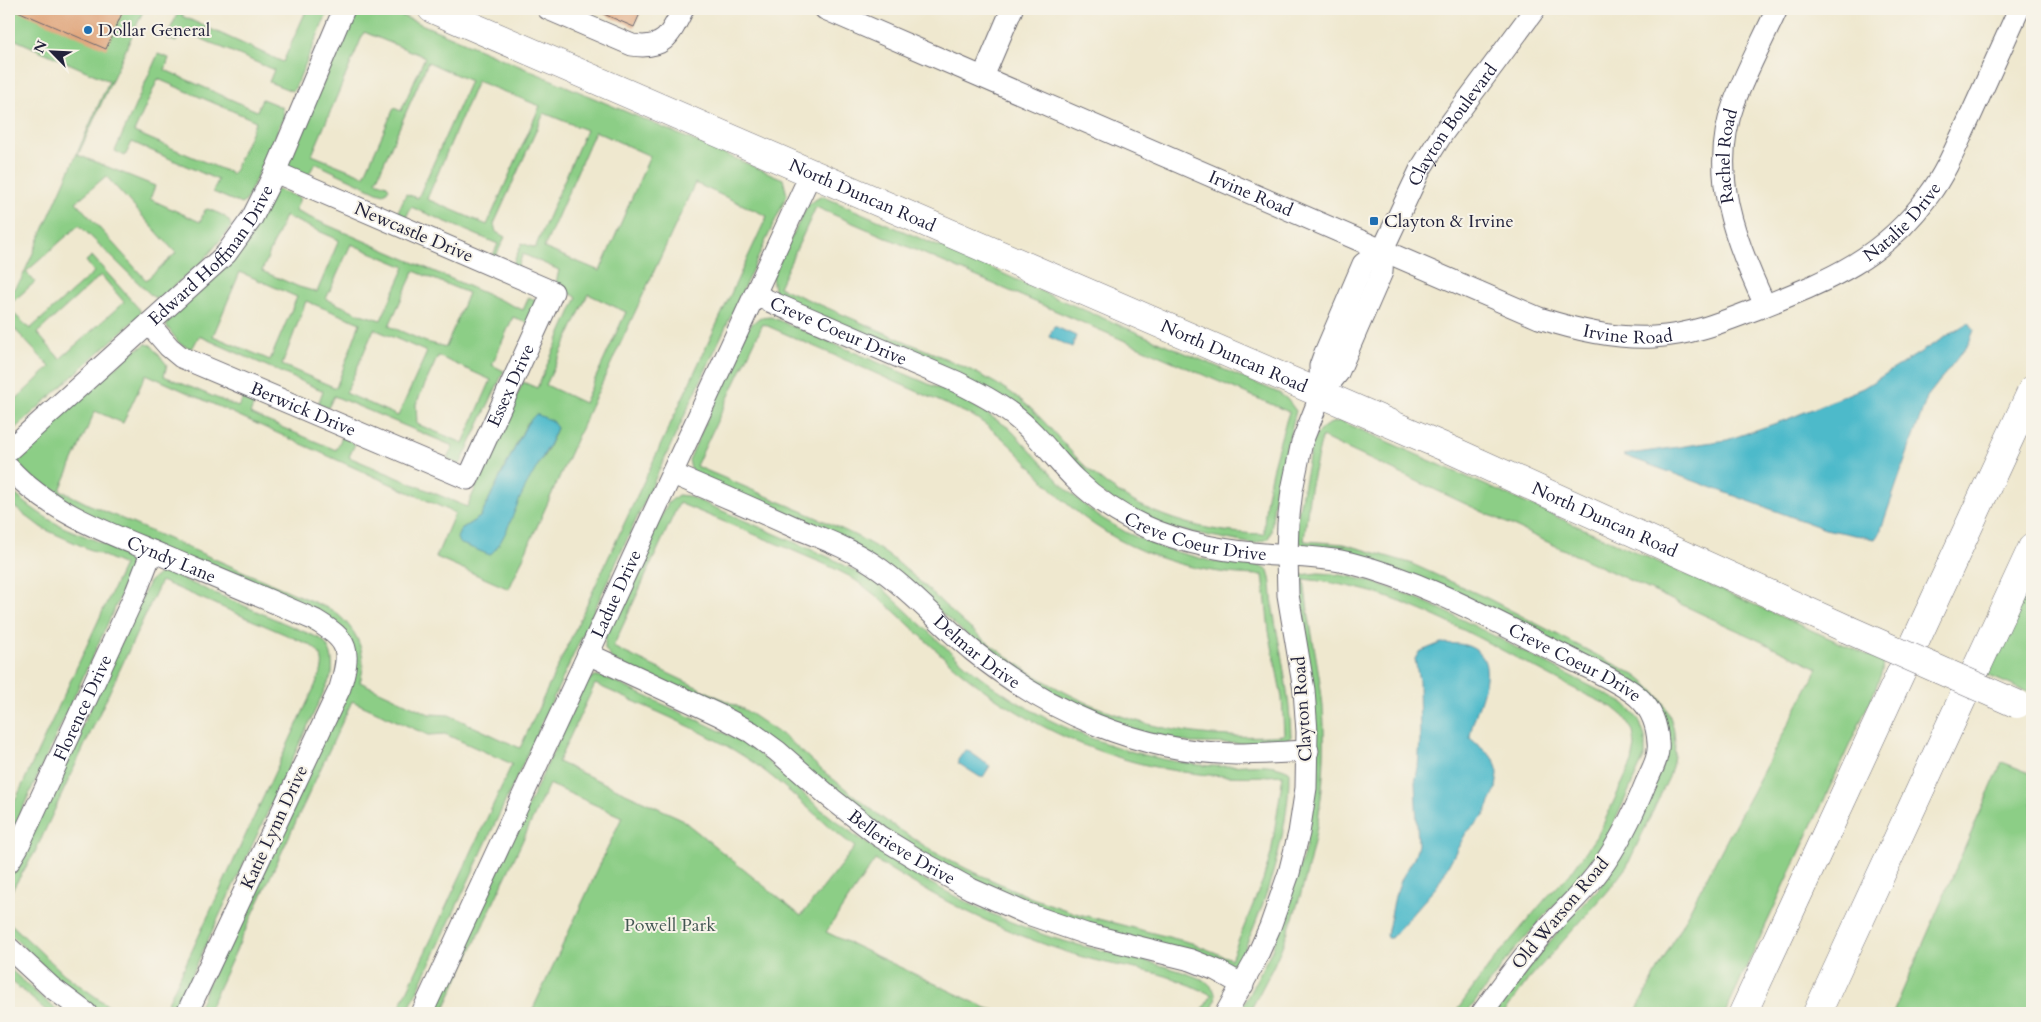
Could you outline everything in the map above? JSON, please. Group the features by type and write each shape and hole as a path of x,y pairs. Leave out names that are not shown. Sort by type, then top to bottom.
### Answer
{"main road":[{"name":"North Duncan Road","path":"432,9 1449,449 1847,629 2025,707"},
{"path":"1743,1013 2032,390"},
{"path":"1817,1013 2032,548"}],"street":[{"name":"Edward Hoffman Drive","path":"9,450 226,254 252,218 275,172 344,9"},
{"path":"548,9 632,46 643,47 653,46 665,40 682,9"},
{"name":"Irvine Road","path":"825,9 1540,318 1602,334 1635,337 1687,332"},
{"path":"983,77 1012,9"},
{"name":"Clayton Boulevard","path":"1321,394 1320,366 1363,264 1383,249 1406,197 1443,133 1535,9"},
{"name":"Rachel Road","path":"1765,305 1732,226 1723,174 1724,147 1734,103 1777,9"},
{"name":"Natalie Drive","path":"1687,332 1712,326 1816,285 1863,260 1890,238 1915,213 1930,194 1949,162 2019,9"},
{"name":"Newcastle Drive","path":"275,172 553,292"},
{"name":"Ladue Drive","path":"422,1013 811,173"},
{"name":"Essex Drive","path":"468,479 553,292"},
{"name":"Creve Coeur Drive","path":"755,295 957,382 985,396 1007,410 1029,428 1075,479 1090,492 1115,510 1141,525 1179,540 1199,545 1246,553 1322,558 1348,563 1391,575 1432,590 1635,694 1651,713 1656,725"},
{"name":"Berwick Drive","path":"149,324 169,347 181,356 468,479"},
{"name":"Clayton Road","path":"1226,1013 1270,927 1289,873 1299,833 1306,788 1308,751 1304,690 1288,595 1288,524 1302,442 1321,394"},
{"name":"Cyndy Lane","path":"9,468 33,492 93,526 315,620 333,631 340,638"},
{"name":"Delmar Drive","path":"673,474 842,547 872,564 895,580 972,650 1008,678 1041,699 1074,716 1113,732 1140,740 1194,750 1235,754 1308,751"},
{"name":"Florence Drive","path":"9,862 22,838 132,600 152,551"},
{"name":"Katie Lynn Drive","path":"188,1013 340,688 347,658 340,638"},
{"name":"Bellerieve Drive","path":"588,654 719,715 751,732 777,751 832,799 879,836 920,862 971,889 1025,913 1086,934 1191,960 1216,970 1242,985"},
{"name":"Old Warson Road","path":"1482,1013 1542,933 1597,874 1614,848 1640,798 1657,757 1659,744 1656,725"},
{"path":"9,948 51,987 86,1013"}],"green space":[{"path":"9,9 144,9 78,155 155,186 150,199 200,222 205,210 208,209 226,218 231,227 203,261 160,298 153,297 79,225 26,272 35,282 9,305 9,294 21,280 109,81 9,37","holes":["106,176 176,253 146,280 76,202"]},
{"path":"180,9 185,9 182,16 283,62 306,11 302,9 329,9 295,88 292,91 269,82 274,70 181,30 176,42 166,38"},
{"path":"359,9 386,9 783,179 787,195 407,1013 397,1013 512,764 445,734 428,735 352,701 207,1013 196,1013 351,647 74,510 21,473 17,459 24,449 133,352 146,344 151,345 167,365 164,376 238,407 244,397 255,401 250,414 336,450 342,437 355,444 349,457 467,507 523,382 537,388 577,297 559,288 556,283 559,270 523,254 517,268 512,266 522,243 535,248 586,130 544,113 494,224 496,232 505,237 495,258 492,257 498,244 411,207 405,220 396,216 406,194 418,198 470,81 428,62 376,181 387,185 389,188 384,194 315,163 308,176 288,168 287,160","holes":["364,32 425,57 401,111 394,108 364,176 312,155","477,81 540,106 487,225 427,199","595,131 650,156 600,271 544,248","695,183 767,216 520,748 449,715 429,714 360,682 363,661 358,642 348,624 332,610 90,505 60,490 95,411 123,423 146,374 455,513 436,557 509,589","588,294 626,312 584,403 546,385","527,423 557,428 547,451 531,475 518,501 461,529 480,517"]},
{"path":"158,54 169,58 165,70 257,111 262,99 282,107 284,116 246,201 241,204 213,192 218,180 132,142 125,156 115,151","holes":["158,79 256,121 233,174 134,132"]},
{"path":"279,190 300,198 295,211 523,310 529,297 537,301 528,323 513,317 492,365 504,371 460,465 447,459 453,446 334,396 328,408 318,404 323,391 199,336 192,349 180,344 167,327 167,323 172,317 215,279 235,255 275,191","holes":["285,216 339,240 317,292 299,287 262,271","351,244 405,267 381,320 360,314 326,299","414,271 468,293 446,347 426,342 389,326","240,272 297,297 270,360 213,336","306,301 360,323 336,388 282,365","374,329 427,352 398,416 346,393","438,356 491,380 463,443 417,424 416,404"]},
{"path":"822,196 940,247 944,246 1049,295 1279,393 1287,399 1296,411 1275,493 1271,532 1268,539 1253,544 1163,527 1097,491 1030,420 780,297 774,290 772,277 808,204","holes":["816,207 1289,412 1275,457 1268,488 1264,534 1238,533 1187,523 1139,505 1117,492 1077,458 1029,407 998,385 949,360 779,287"]},
{"path":"92,256 140,310 140,315 9,434 9,406 50,367 9,323 9,309 30,329 94,272 86,261","holes":["101,275 124,302 60,359 37,333"]},
{"path":"771,317 964,399 1009,428 1066,489 1095,514 1127,533 1162,548 1214,562 1254,564 1268,570 1287,691 1291,737 1277,744 1191,743 1122,728 1006,669 891,569 696,476 691,469 689,460 748,327 759,318","holes":["763,324 973,416 1010,445 1062,499 1083,517 1106,532 1155,556 1182,564 1236,574 1263,575 1269,631 1282,698 1284,735 1241,736 1201,734 1161,727 1124,717 1087,703 1051,685 1016,663 982,638 908,571 873,545 804,512 696,466"]},
{"path":"1341,421 1883,662 1882,671 1875,690 1725,1013 1635,1013 1818,668 1322,437 1310,489 1304,541 1344,544 1410,563 1489,599 1635,675 1658,696 1671,720 1675,747 1669,777 1627,866 1608,891 1528,980 1504,1013 1492,1013 1569,918 1599,888 1608,876 1662,767 1641,691 1300,543 1296,535 1297,520 1312,442 1324,427"},
{"path":"9,489 52,521 118,551 130,562 131,568 129,577 9,838 9,814 124,565 42,528 9,503"},
{"path":"678,495 688,496 833,559 878,584 939,641 997,689 1041,716 1088,737 1113,746 1162,759 1211,766 1271,765 1289,771 1286,811 1278,854 1266,896 1245,950 1240,958 1230,964 1219,964 1107,932 1007,898 923,856 837,795 612,659 605,649 605,634 668,503","holes":["679,503 818,561 849,576 904,620 955,667 991,694 1028,718 1067,738 1108,754 1150,766 1193,773 1237,776 1283,775 1271,854 1263,880 1231,959 1192,943 1075,913 1032,898 967,869 934,852 885,820 823,771 788,739 745,710 613,647"]},
{"path":"160,573 168,573 321,639 330,651 332,664 332,674 174,1013 163,1013 320,675 322,661 320,654 310,645 161,581 35,852 9,895 9,878 19,862 149,582"},
{"path":"1318,573 1341,575 1388,587 1458,617 1625,704 1639,720 1645,737 1645,755 1606,841 1574,884 1511,954 1467,1013 1455,1013 1489,966 1548,896 1570,874 1600,831 1632,762 1635,746 1633,731 1624,717 1612,707 1436,617 1406,604 1358,588 1304,579 1323,707 1324,738 1321,800 1310,860 1302,890 1281,949 1249,1013 1239,1013 1272,950 1306,846 1297,585 1301,575"},
{"path":"2032,578 2032,694 1987,675"},
{"name":"Powell Park","path":"594,676 604,677 741,742 763,757 822,810 868,844 893,861 972,905 1054,938 1166,967 1202,980 1211,986 1216,996 1210,1013 1200,1013 1212,995 1206,992 1166,976 1081,956 1019,935 946,901 875,860 826,932 986,1008 1005,1013 531,1013 622,817 549,784 442,1013 431,1013 585,684","holes":["595,684 703,733 744,756 774,778 855,847 801,916 680,818 558,762"]},
{"path":"2002,762 2032,774 2032,1013 1893,1013"},
{"path":"9,922 64,974 118,1013 102,1013 48,971 9,933"},
{"path":"9,968 61,1013 49,1013 9,979"}],"water":[{"path":"1969,322 1974,330 1969,343 1927,397 1880,532 1875,539 1825,529 1623,455 1727,440 1788,419 1863,388"},
{"path":"1054,326 1076,336 1072,347 1049,337"},
{"path":"536,414 552,421 557,428 546,452 524,490 501,542 490,555 459,543 457,538 461,529 480,517 527,424"},
{"path":"1441,643 1468,646 1479,653 1485,663 1484,687 1470,738 1494,759 1498,772 1496,789 1484,816 1466,833 1437,886 1391,938 1388,938 1395,896 1402,878 1414,858 1418,845 1415,782 1420,740 1419,681 1415,659 1419,652"},
{"path":"965,750 990,766 983,777 958,763"}],"building":[{"name":"Dollar General","path":"13,9 124,9 106,49"},
{"path":"592,9 642,9 634,27"}],"place":[{"name":"Dollar General","path":"88,30"},
{"name":"Clayton & Irvine","path":"1374,221"}]}
